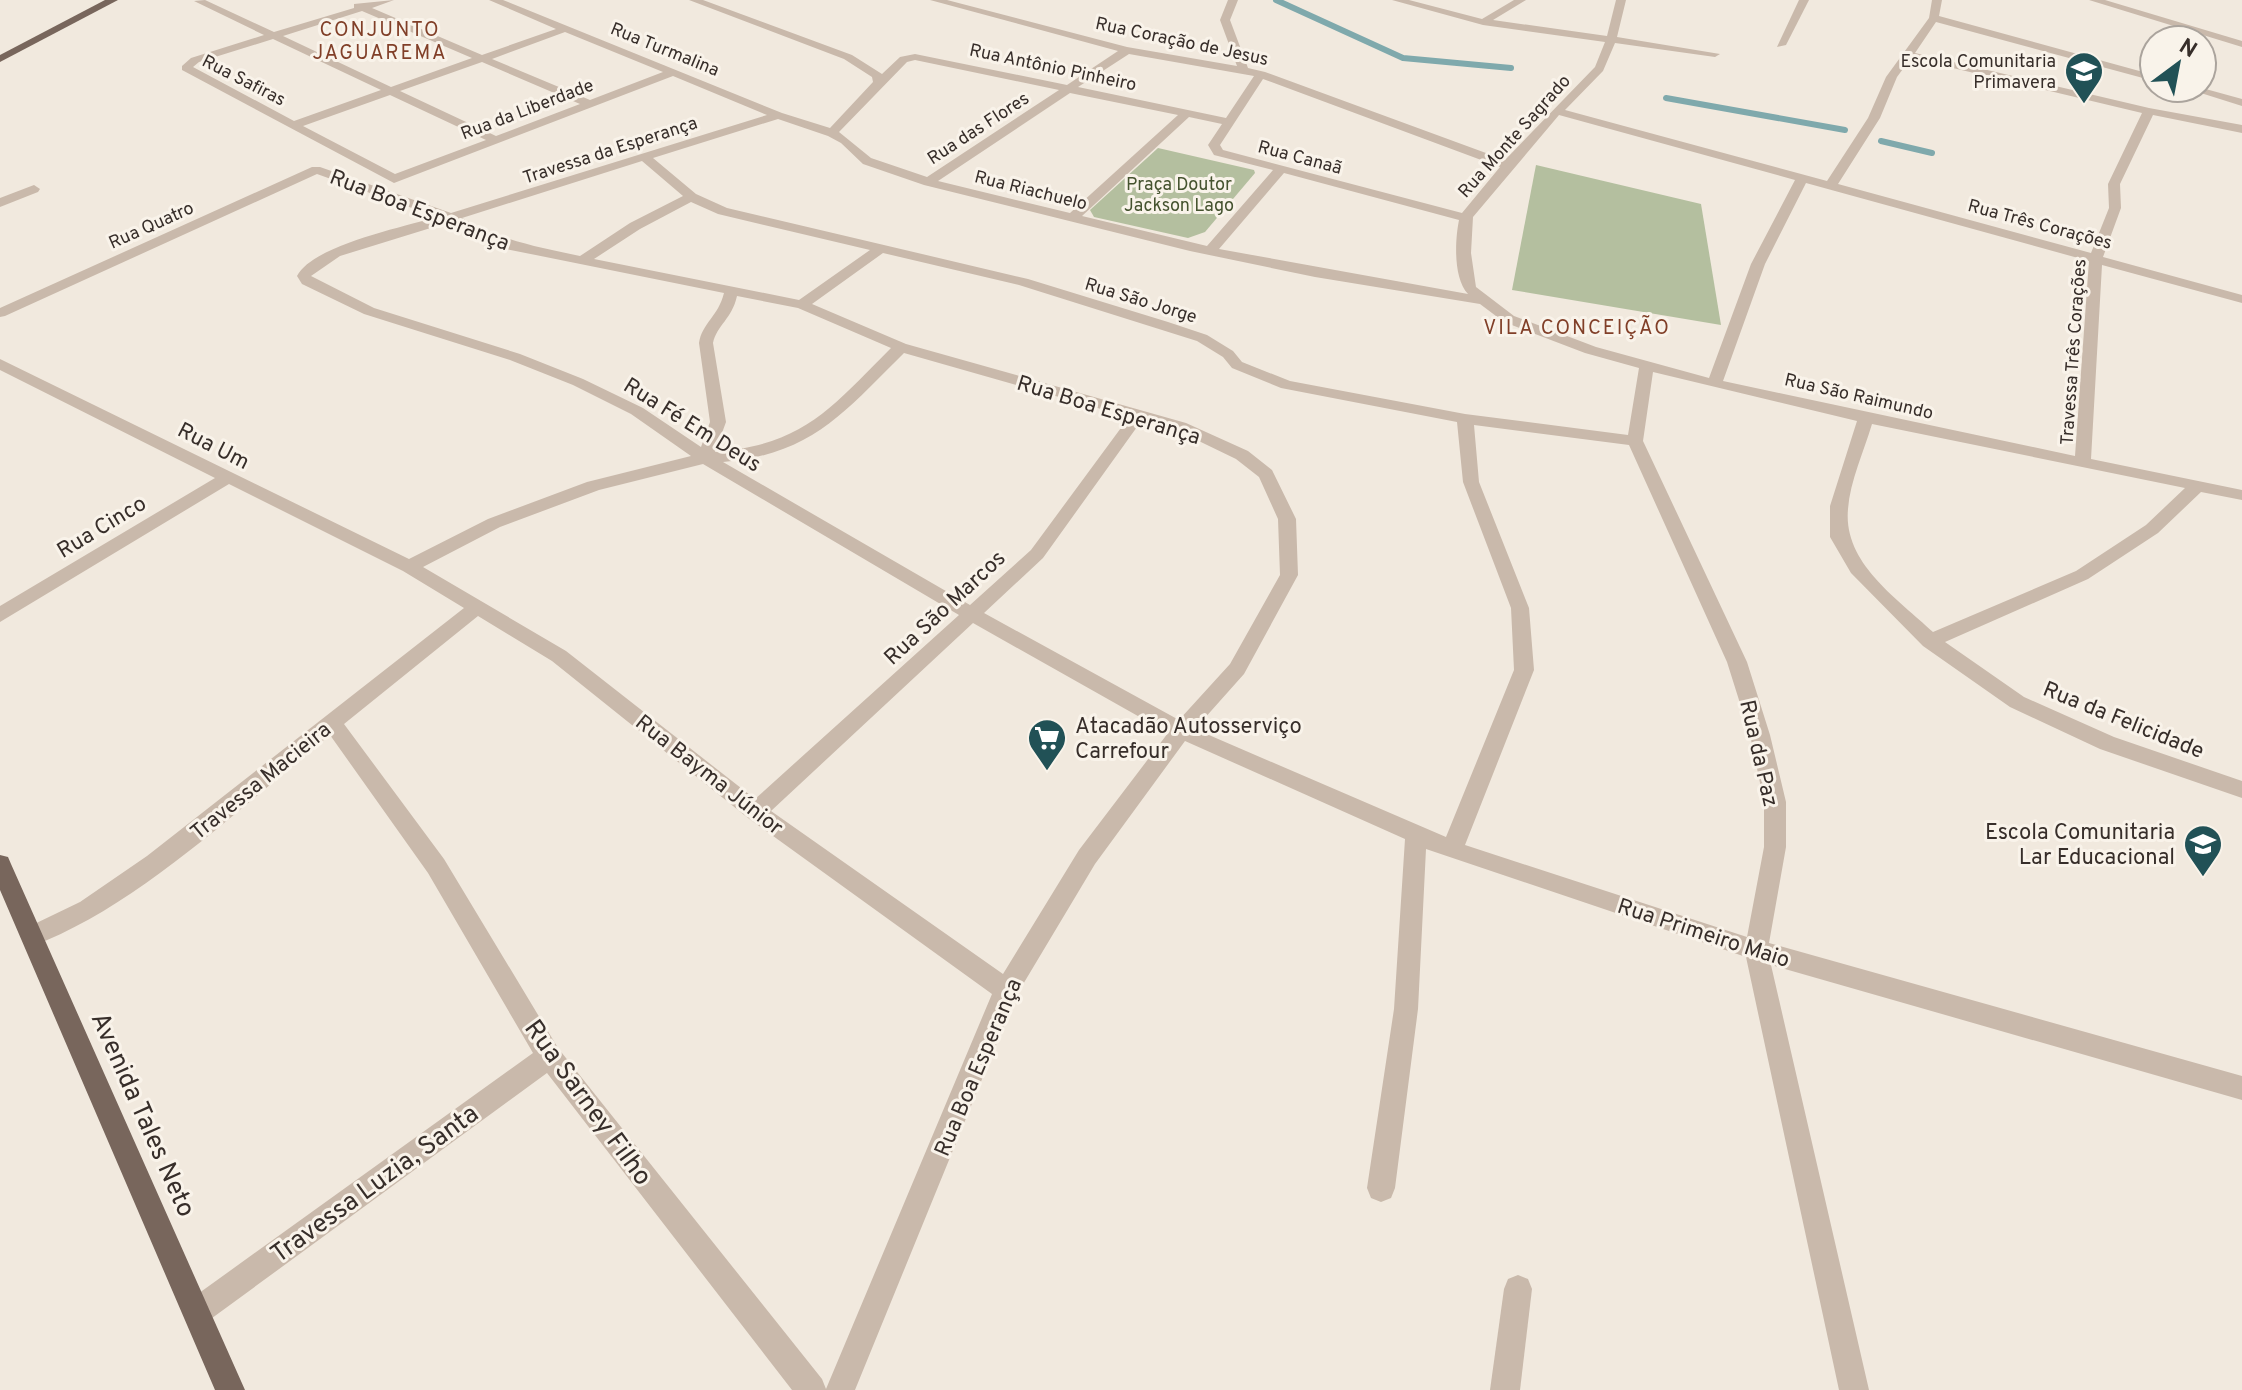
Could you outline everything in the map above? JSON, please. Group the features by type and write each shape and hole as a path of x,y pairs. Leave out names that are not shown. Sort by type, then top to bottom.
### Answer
{"main road":[{"path":"0,48 95,0"},
{"path":"0,59 113,0"},
{"name":"Avenida Tales Neto","path":"0,864 230,1390"}],"street":[{"path":"345,0 590,104"},
{"name":"Rua Safiras","path":"389,0 195,60 186,68 394,179"},
{"name":"Rua Turmalina","path":"494,0 778,115"},
{"path":"694,0 860,62 877,75 879,83"},
{"name":"Rua Coração de Jesus","path":"935,0 1127,50 1261,74 1507,165"},
{"path":"1233,0 1225,20 1243,69"},
{"path":"1397,0 1483,22 1715,54"},
{"path":"1483,22 1521,0"},
{"name":"Rua Monte Sagrado","path":"1478,300 1467,279 1466,218 1507,165 1599,69 1611,41 1621,0"},
{"path":"1781,45 1804,0"},
{"path":"1829,188 1874,118 1892,77 1911,55 1934,18 1937,0"},
{"path":"2094,0 2242,44"},
{"path":"199,1 496,140"},
{"path":"1934,18 2138,74"},
{"path":"293,125 568,28"},
{"name":"Rua das Flores","path":"928,182 1127,50"},
{"path":"1911,55 2149,111 2242,129"},
{"name":"Rua Antônio Pinheiro","path":"832,133 904,59 915,57 1229,122"},
{"name":"Rua da Liberdade","path":"394,179 674,72"},
{"name":"Rua Canaã","path":"1261,74 1214,149 1279,171 1466,218"},
{"path":"2218,96 2242,103"},
{"name":"Rua Três Corações","path":"1556,111 1801,181 2096,257 2242,299"},
{"name":"Travessa Três Corações","path":"2083,462 2096,257 2115,208 2114,184 2149,111"},
{"path":"1072,219 1187,113"},
{"name":"Rua Riachuelo","path":"778,115 832,133 845,140 867,161 928,182 1210,251 1478,300"},
{"name":"Travessa da Esperança","path":"453,218 778,115"},
{"name":"Rua São Jorge","path":"645,157 691,197 723,211 1023,282 1202,338 1228,354 1237,365 1286,385 1465,419 1635,441"},
{"name":"Rua Boa Esperança","path":"316,170 453,218 481,235 511,246 802,305 901,347 1180,426 1242,455 1266,474 1287,519 1289,575 1237,669 1181,731 1087,857 1006,990 840,1390"},
{"name":"Rua Quatro","path":"0,313 316,170"},
{"path":"1210,251 1279,171"},
{"path":"1715,383 1758,264 1801,181"},
{"path":"0,203 34,189"},
{"path":"584,259 615,237 691,197"},
{"name":"Rua Fé Em Deus","path":"453,218 335,253 307,270 304,276 307,281 369,311 515,357 578,382 637,411 705,458 973,615 1181,731"},
{"path":"802,305 880,249"},
{"path":"705,458 718,422 706,343 708,332 726,313 732,290"},
{"name":"Rua São Raimundo","path":"1478,300 1521,324 1646,369 1865,420 2242,495"},
{"path":"409,567 551,500 705,458 754,454 812,431 901,347"},
{"name":"Rua Um","path":"0,364 409,567"},
{"path":"1635,441 1646,369"},
{"name":"Rua São Marcos","path":"756,812 1037,554 1139,414"},
{"path":"1452,850 1524,670 1520,608 1471,482 1465,419"},
{"name":"Rua da Felicidade","path":"1865,420 1839,506 1839,537 1857,569 1930,641 2017,702 2107,743 2242,790"},
{"name":"Rua da Paz","path":"1635,441 1737,662 1760,735 1775,802 1775,847 1756,950 1854,1390"},
{"name":"Rua Cinco","path":"0,615 227,478"},
{"path":"1930,641 2082,575 2152,529 2199,484"},
{"name":"Rua Bayma Júnior","path":"409,567 559,656 756,812 1006,990"},
{"name":"Travessa Macieira","path":"32,936 88,909 155,863 476,608"},
{"name":"Rua Sarney Filho","path":"332,722 436,866 549,1056 811,1390"},
{"name":"Rua Primeiro Maio","path":"1181,731 1452,850 1756,950 2242,1088"},
{"path":"1381,1188 1406,1009 1416,834"},
{"name":"Travessa Luzia, Santa","path":"198,1311 549,1056"},
{"path":"1505,1390 1518,1289"}],"green space":[{"name":"Praça Doutor Jackson Lago","path":"1158,148 1254,170 1255,173 1205,232 1188,238 1094,217 1090,210"},
{"path":"1536,165 1701,204 1721,325 1512,290"}],"waterway":[{"path":"1276,0 1403,58 1511,68"},
{"path":"1666,98 1845,130"},
{"path":"1881,141 1932,153"}],"place":[{"name":"Escola Comunitaria Primavera","path":"2084,105"},
{"name":"Atacadão Autosserviço Carrefour","path":"1047,772"},
{"name":"Escola Comunitaria Lar Educacional","path":"2203,878"}],"district":[{"name":"CONJUNTO JAGUAREMA","path":"380,40"},
{"name":"VILA CONCEIÇÃO","path":"1577,327"}]}
